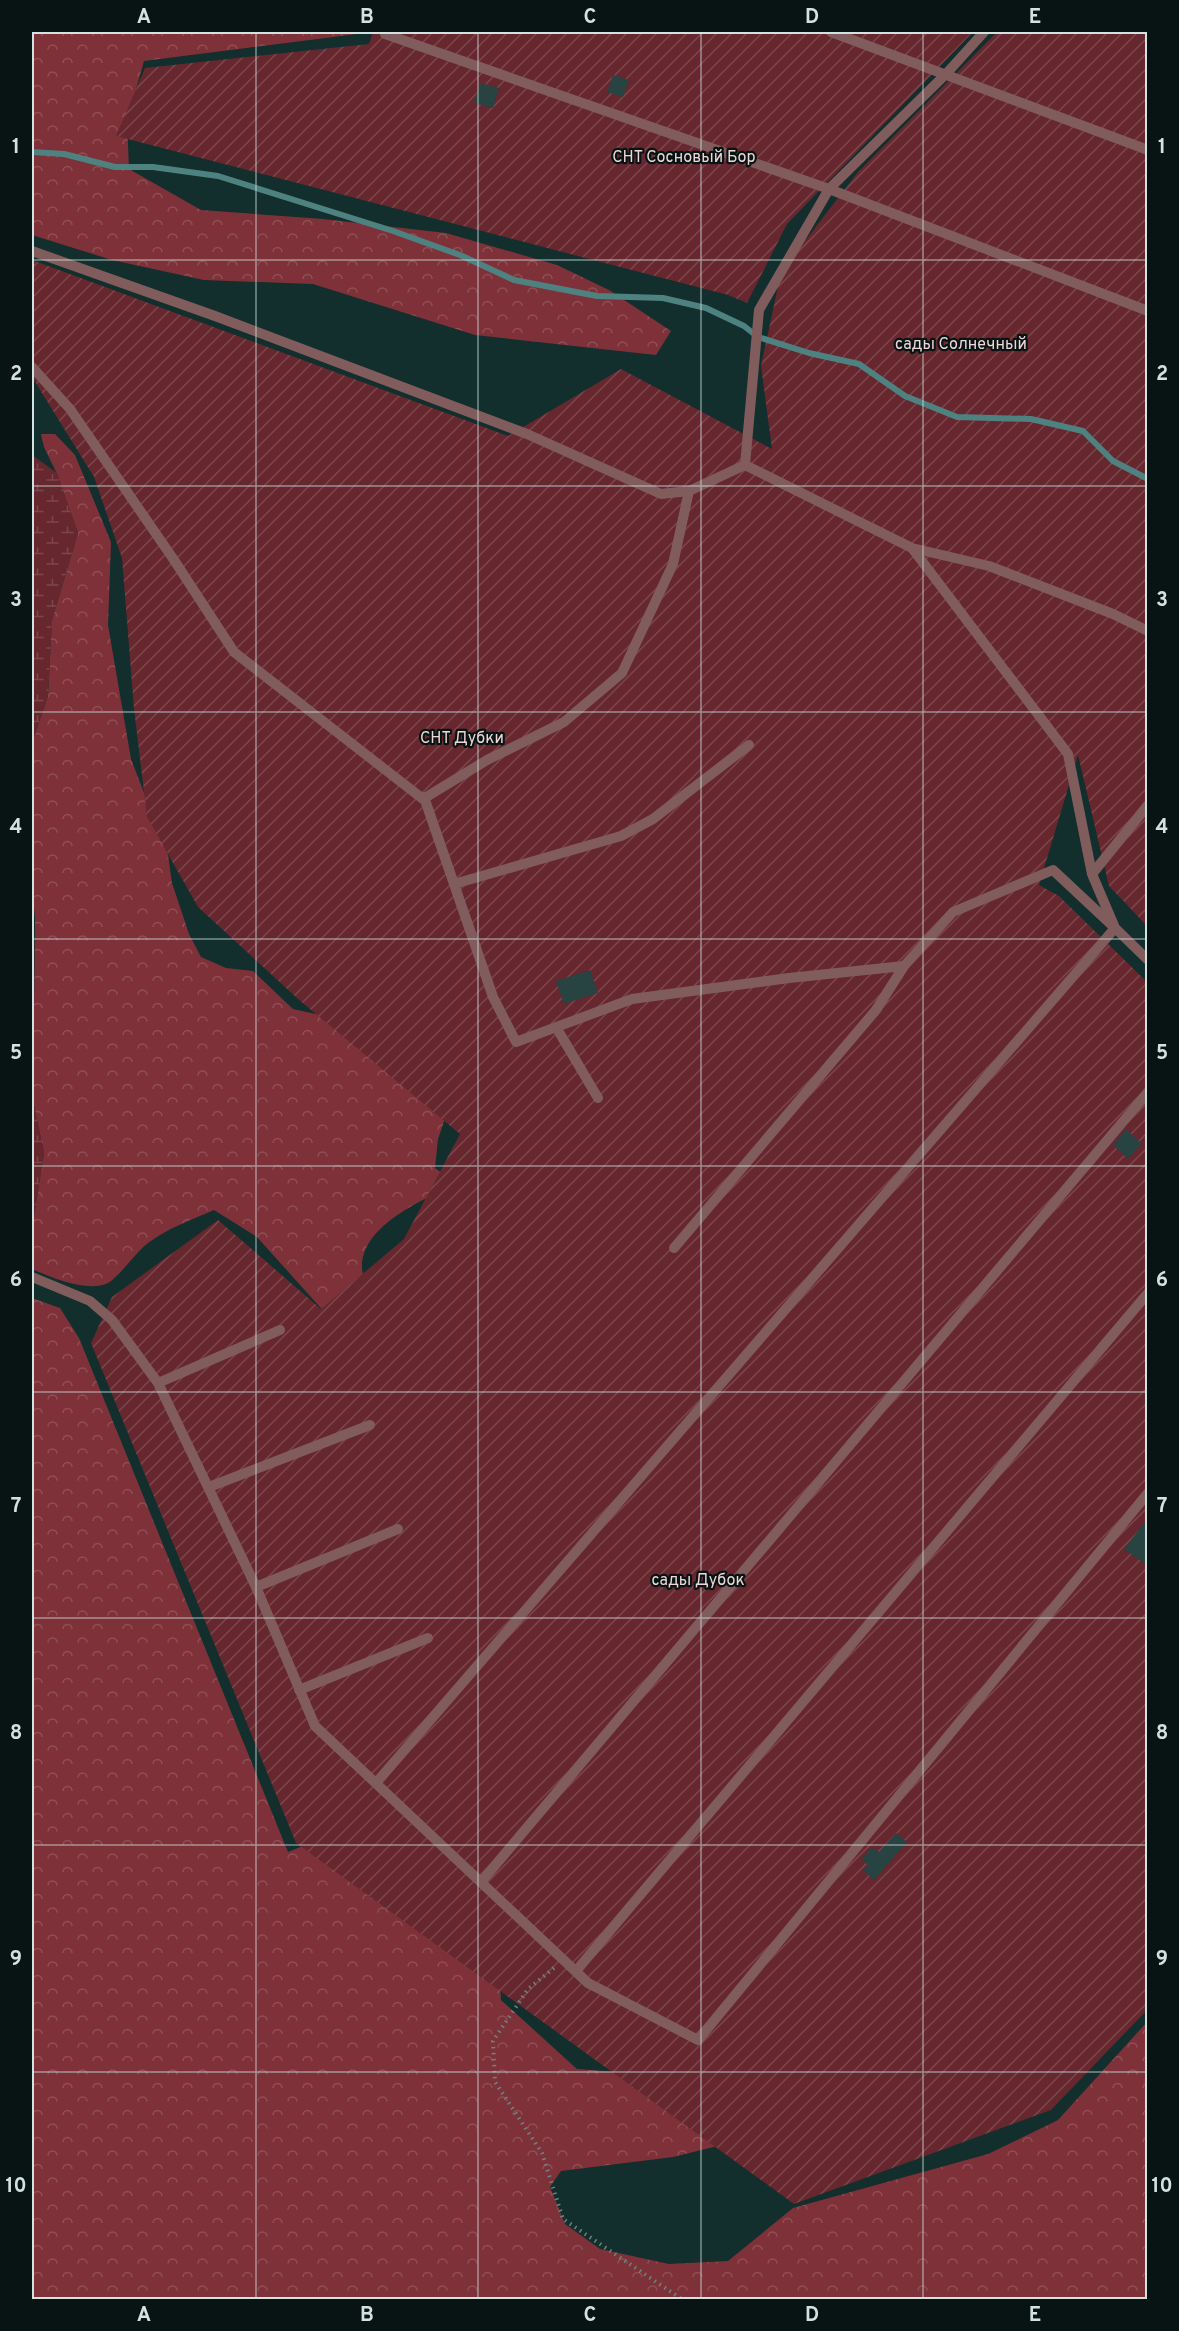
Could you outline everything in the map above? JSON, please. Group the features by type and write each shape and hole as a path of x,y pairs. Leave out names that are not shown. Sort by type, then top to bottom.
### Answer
{"lane":[{"path":"831,32 1148,150"},
{"path":"745,465 759,310 829,189 946,74 984,32"},
{"path":"385,34 829,189 1148,311"},
{"path":"32,251 215,316 516,430 661,494 689,491 745,465"},
{"path":"32,367 70,409 234,652 423,799 487,760 564,722 622,673 673,564 689,491"},
{"path":"745,465 912,548 989,566 1113,614 1148,631"},
{"path":"912,548 1068,754 1092,874 1115,927"},
{"path":"454,884 621,836 653,819 749,745"},
{"path":"424,797 493,997 516,1042 632,999 789,978 904,966"},
{"path":"1092,874 1148,805"},
{"path":"674,1248 876,1010 904,966 953,912 1053,870 1148,960"},
{"path":"376,1783 1115,927"},
{"path":"556,1027 598,1098"},
{"path":"481,1882 1148,1092"},
{"path":"32,1276 90,1301 105,1313 158,1383 255,1587 315,1726 588,1983 698,2040 1148,1493"},
{"path":"576,1971 1148,1293"},
{"path":"158,1383 280,1330"},
{"path":"209,1487 370,1425"},
{"path":"255,1587 398,1529"},
{"path":"299,1690 428,1638"}],"path":[{"path":"564,1960 528,1989 493,2041 495,2082 542,2153 563,2219 683,2300"}],"green space":[{"path":"32,32 358,32 357,34 144,61 127,121 129,169 201,210 323,219 446,233 557,265 609,290 671,331 656,355 475,335 313,284 204,280 112,260 32,235"},
{"name":"СНТ Сосновый Бор","path":"373,32 973,32 787,224 747,303 728,295 116,136 145,68 369,44"},
{"path":"997,32 1147,32 1147,926 1109,886 1078,755 1039,885 1059,896 1147,982 1148,2009 1051,2110 794,2204 296,1843 91,1343 112,1297 218,1220 321,1309 404,1239 460,1134 298,999 198,907 147,817 134,709 122,558 94,477 32,377 32,260 508,436 621,369 772,449 761,366 781,272 858,172"},
{"path":"41,434 55,434 75,455 111,542 108,625 131,759 168,855 172,883 189,934 201,957 226,968 253,971 293,1009 343,1020 447,1113 438,1139 435,1168 457,1184 412,1206 383,1226 364,1253 362,1272 374,1298 390,1385 257,1237 214,1210 156,1238 143,1247 108,1283 100,1286 80,1285 59,1280 32,1269 32,1228 44,1153 33,1101 35,920 32,881 32,743 48,696 52,620 78,533"},
{"path":"32,455 57,473 78,533 52,620 48,696 32,743"},
{"path":"32,1036 33,1101 44,1153 32,1228"},
{"path":"32,1298 60,1308 79,1338 288,1852 330,1835 497,1940 501,2000 577,2069 646,2074 854,2112 673,2157 561,2171 550,2187 565,2224 600,2249 669,2264 728,2261 793,2208 988,2154 1058,2120 1147,2022 1147,2299 32,2300"}],"building":[{"path":"613,75 629,80 623,97 607,92"},
{"path":"480,83 499,88 493,108 474,103"},
{"path":"590,970 598,993 564,1004 556,981"},
{"path":"1126,1129 1142,1144 1128,1159 1113,1145"},
{"path":"1148,1518 1148,1566 1124,1549"},
{"path":"896,1833 907,1842 874,1880 863,1870 868,1865 861,1859 872,1847 879,1852"}],"waterway":[{"path":"32,152 64,154 115,167 153,167 218,176 393,231 460,255 514,280 597,296 663,298 706,308 744,326 758,337 809,353 859,364 905,396 957,417 1031,419 1083,431 1113,461 1148,479"}],"park label":[{"name":"сады Солнечный","path":"961,343"},
{"name":"СНТ Дубки","path":"462,737"},
{"name":"сады Дубок","path":"698,1579"}]}
